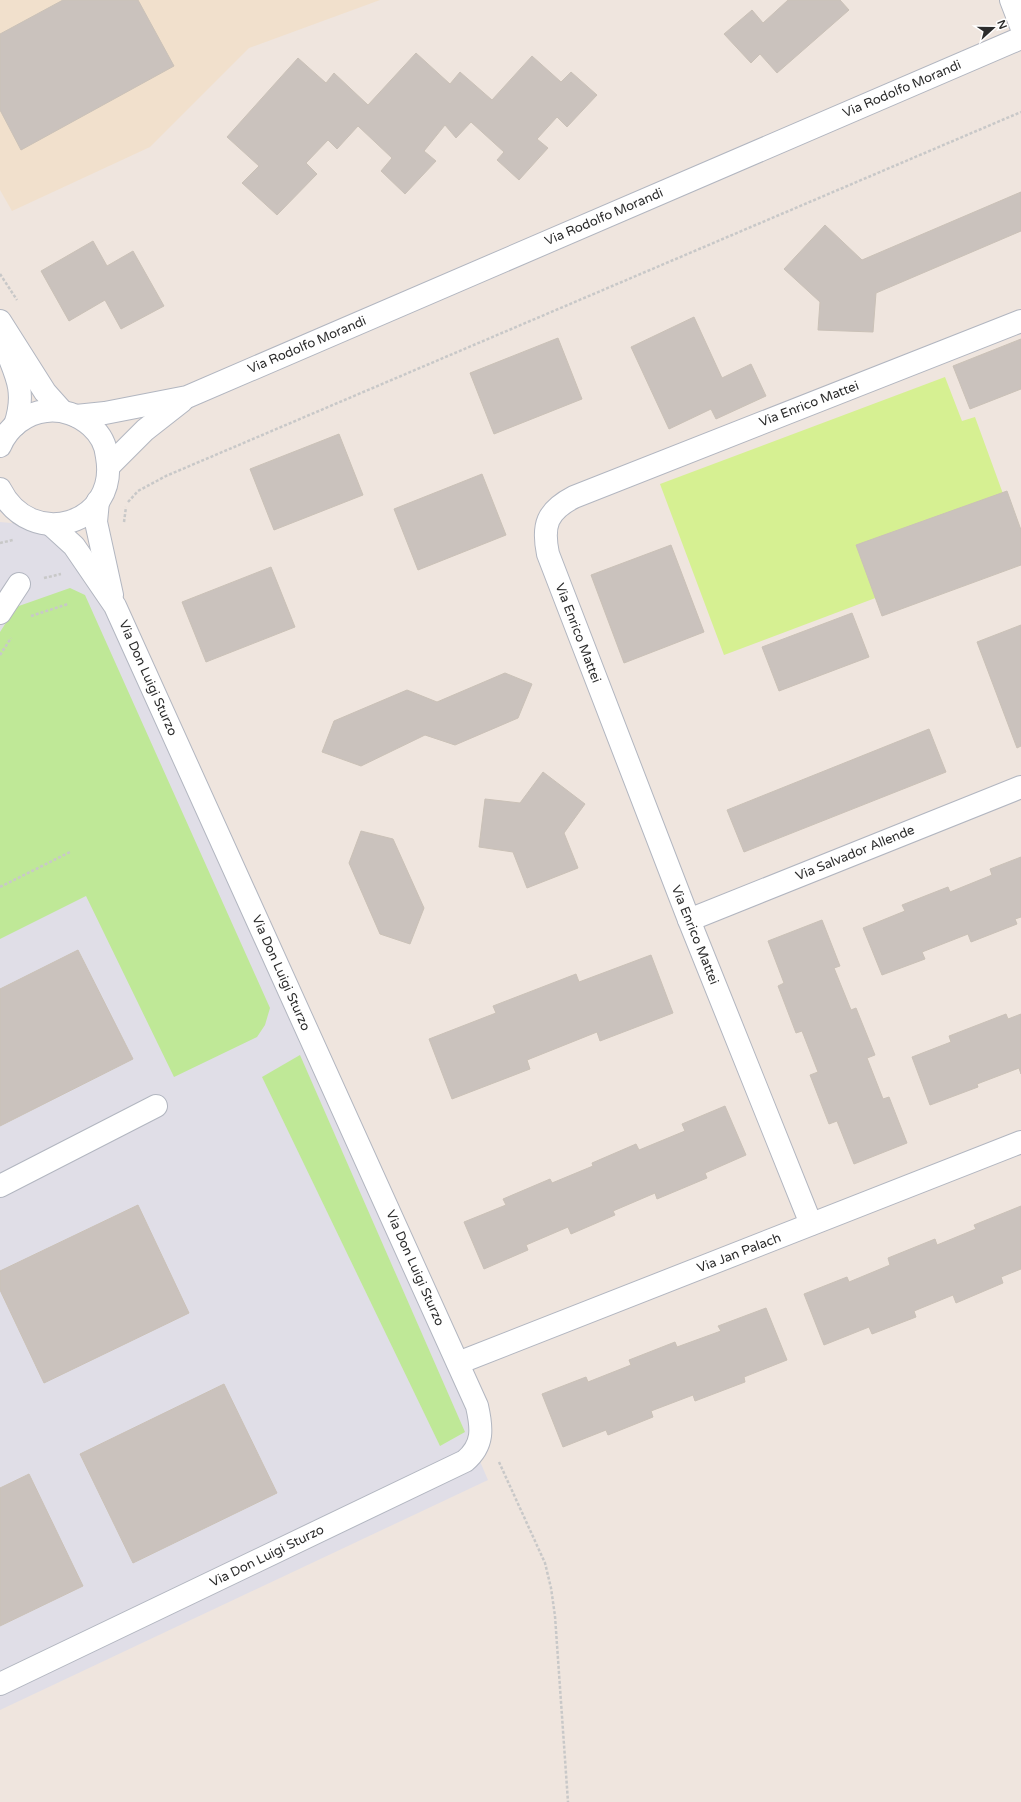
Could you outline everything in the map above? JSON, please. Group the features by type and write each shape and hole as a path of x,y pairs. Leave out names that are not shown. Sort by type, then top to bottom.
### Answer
{"street":[{"path":"1011,0 1021,26"},
{"name":"Via Rodolfo Morandi","path":"15,425 24,418 39,412 69,414 105,413 187,397 1021,38"},
{"path":"0,321 45,392 69,414 94,429 102,440 106,450 109,466 106,485 98,501 92,508 77,519 60,524 51,525 33,522 8,512 9,505 0,489"},
{"name":"Via Enrico Mattei","path":"811,1224 689,920 548,554 545,536 548,520 558,505 574,497 1021,321"},
{"path":"0,337 14,368 20,390 20,409 15,425 7,433 0,446"},
{"name":"Via Rodolfo Morandi","path":"109,466 145,430 187,397"},
{"name":"Via Don Luigi Sturzo","path":"98,501 96,522 115,606"},
{"name":"Via Don Luigi Sturzo","path":"0,1684 466,1461 474,1453 479,1443 481,1424 477,1406 458,1363 115,606 74,546 51,525"},
{"path":"0,613 19,584"},
{"name":"Via Salvador Allende","path":"689,920 1021,787"},
{"path":"0,1186 156,1106"},
{"name":"Via Jan Palach","path":"458,1363 1021,1142"}],"path":[{"path":"124,525 127,504 138,491 166,476 1021,112"},
{"path":"0,274 20,306"},
{"path":"23,618 68,604"},
{"path":"0,655 12,636"},
{"path":"0,887 70,852"},
{"path":"481,1424 545,1562 551,1588 555,1616 568,1802"}],"shaded area":[{"path":"0,0 380,0 249,48 150,147 12,211 0,190"},
{"path":"0,522 22,524 48,532 71,550 109,609 473,1419 470,1438 488,1480 0,1710"}],"green space":[{"path":"945,377 962,421 975,417 1021,543 724,655 660,484"},
{"path":"70,588 85,595 270,1008 265,1025 257,1037 174,1077 86,896 0,939 0,632 16,607"},
{"path":"300,1055 465,1432 440,1446 262,1077"}],"building":[{"path":"63,0 138,0 174,66 21,150 0,110 0,34"},
{"path":"788,0 840,0 849,10 777,73 760,54 751,63 724,34 752,10 763,23"},
{"path":"416,53 450,84 460,72 492,100 532,56 561,82 571,72 597,95 567,127 557,117 537,139 548,148 519,180 497,160 504,152 471,122 456,138 445,125 424,151 436,161 405,194 381,171 392,158 358,126 337,149 328,140 306,163 317,174 277,215 242,183 259,166 227,137 298,58 326,83 334,73 368,105"},
{"path":"1021,192 1021,231 876,293 873,332 818,330 820,302 784,269 825,225 862,260"},
{"path":"93,241 107,266 133,251 164,306 121,329 105,300 69,321 41,271"},
{"path":"694,317 722,378 751,364 766,396 716,419 711,409 669,429 631,347"},
{"path":"558,338 582,399 494,434 470,373"},
{"path":"1021,339 1021,389 970,409 953,366"},
{"path":"339,434 363,495 274,530 250,469"},
{"path":"482,474 506,535 418,570 394,509"},
{"path":"1007,491 1021,530 1021,565 882,616 856,545"},
{"path":"671,545 704,632 624,663 591,575"},
{"path":"271,567 295,627 206,662 182,602"},
{"path":"852,613 869,657 779,691 762,647"},
{"path":"1021,625 1021,746 1017,748 977,642"},
{"path":"505,673 532,684 518,718 455,745 425,735 361,766 322,752 334,721 407,690 437,702"},
{"path":"929,729 946,772 744,852 727,810"},
{"path":"543,772 585,804 564,833 578,868 527,888 513,852 479,847 485,799 520,803"},
{"path":"361,831 393,839 424,908 410,944 380,934 349,863"},
{"path":"1021,857 1021,917 1015,919 1017,924 971,942 968,934 922,952 925,959 882,975 863,928 905,911 902,905 948,887 950,892 992,875 990,869"},
{"path":"822,920 840,966 834,968 851,1010 856,1008 875,1055 867,1058 883,1099 889,1097 907,1143 854,1164 837,1121 829,1124 810,1075 818,1072 802,1031 796,1033 778,986 784,983 768,941"},
{"path":"78,950 133,1059 0,1126 0,989"},
{"path":"651,955 673,1013 600,1041 597,1032 527,1060 530,1069 452,1099 429,1039 496,1013 493,1006 576,974 579,982"},
{"path":"1006,1014 1008,1019 1021,1014 1021,1074 1019,1068 977,1084 978,1087 930,1105 912,1057 951,1042 949,1036"},
{"path":"725,1106 746,1155 705,1173 707,1178 657,1199 655,1193 613,1211 615,1215 571,1234 568,1227 526,1245 528,1250 484,1269 464,1222 506,1205 503,1199 550,1179 552,1183 593,1166 592,1163 636,1144 639,1150 685,1131 682,1124"},
{"path":"138,1205 189,1313 44,1383 0,1290 0,1271"},
{"path":"1021,1206 1021,1269 1001,1277 1003,1283 956,1303 953,1295 914,1311 916,1317 872,1334 869,1327 824,1345 804,1294 847,1277 849,1282 890,1265 888,1258 935,1239 937,1245 976,1229 974,1225"},
{"path":"766,1308 787,1360 744,1377 745,1382 695,1401 693,1395 651,1411 653,1417 608,1435 606,1430 563,1447 542,1394 586,1377 588,1382 631,1365 629,1360 675,1342 677,1347 721,1331 718,1326"},
{"path":"224,1384 277,1493 133,1563 80,1454"},
{"path":"29,1474 83,1586 0,1626 0,1488"}]}
